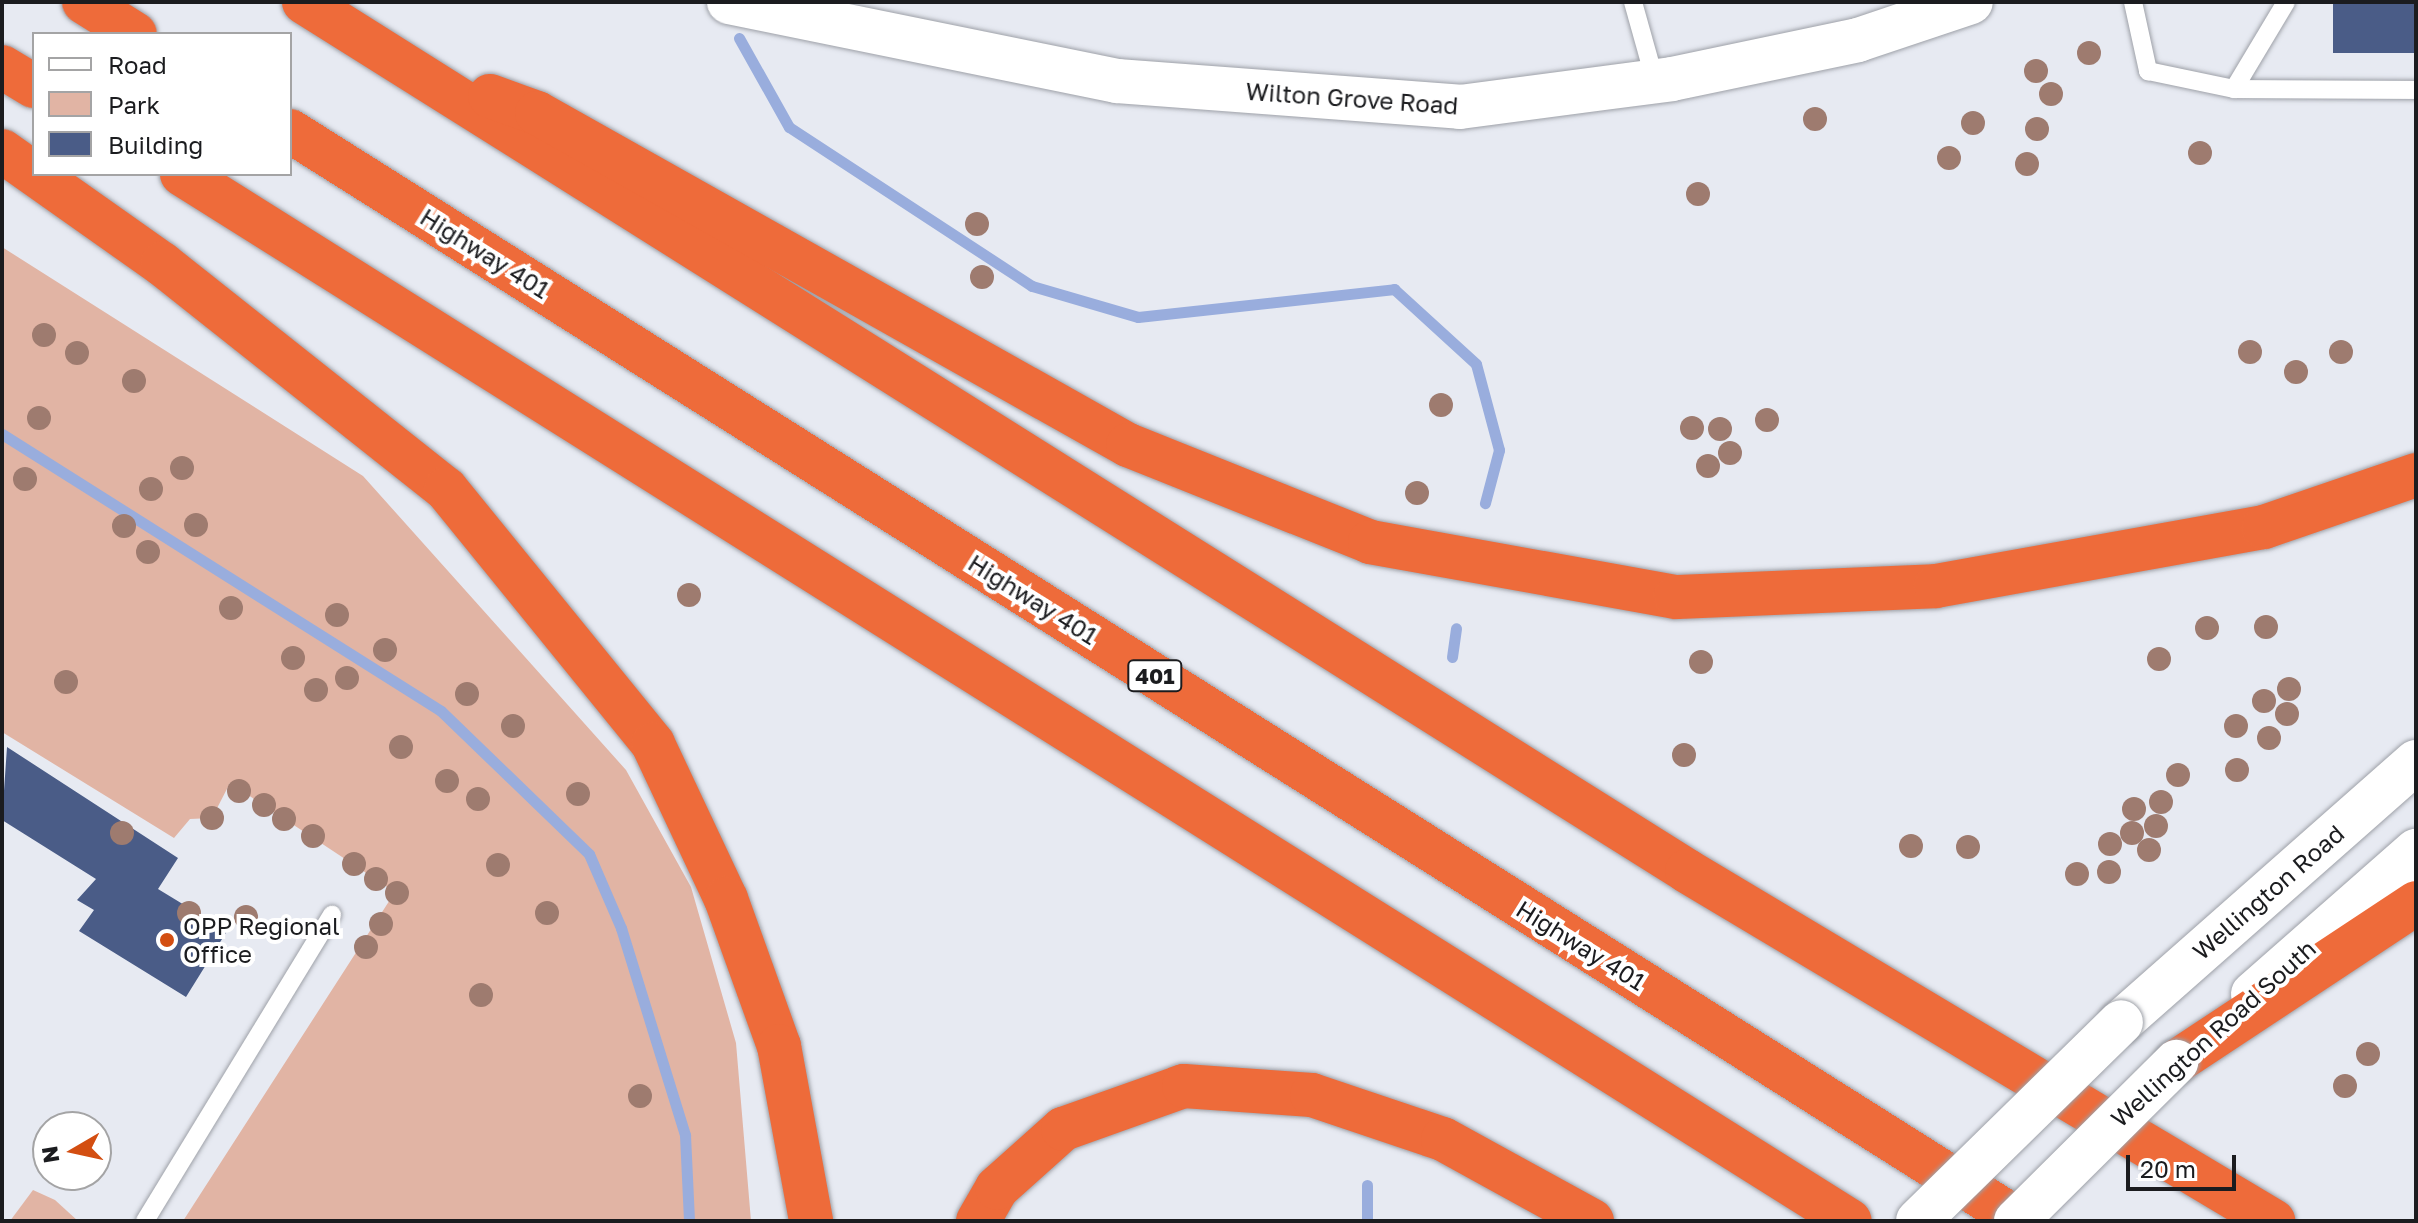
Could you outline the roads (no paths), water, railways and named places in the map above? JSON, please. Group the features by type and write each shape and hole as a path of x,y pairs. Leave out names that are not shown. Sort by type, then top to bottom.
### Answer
{"highway":[{"path":"84,2 132,32"},
{"path":"304,2 1674,862 2273,1221"},
{"path":"406,66 537,113 1128,445 1370,542 1676,597 1936,586 2264,527 2416,475"},
{"path":"2,67 32,85"},
{"name":"Highway 401","path":"292,132 2018,1221"},
{"path":"2,151 32,172"},
{"path":"37,176 162,264 446,489 653,744 726,899 779,1046 811,1221"},
{"path":"185,176 1850,1221"},
{"path":"2176,1062 2416,903"},
{"path":"978,1221 997,1188 1063,1129 1184,1086 1326,1100 1443,1139 1592,1221"}],"main road":[{"name":"Wilton Grove Road","path":"729,2 1117,81 1460,107 1655,81 1858,40 1971,2"},
{"name":"Wellington Road","path":"1918,1221 2121,1022 2416,762"},
{"name":"Wellington Road South","path":"2018,1221 2176,1062 2416,851"}],"lane":[{"path":"1633,2 1655,81"},
{"path":"2133,2 2148,71 2234,89 2416,90"},
{"path":"2234,89 2286,2"},
{"path":"145,1221 332,915"}],"waterway":[{"path":"739,38 789,127 1032,286 1138,317 1394,289 1476,364 1499,450 1485,503"},
{"path":"2,434 441,711 589,854 621,928 685,1135 689,1221"},
{"path":"1452,657 1456,628"},
{"path":"1367,1185 1367,1221"}],"place":[{"name":"OPP Regional Office","path":"167,940"}]}
